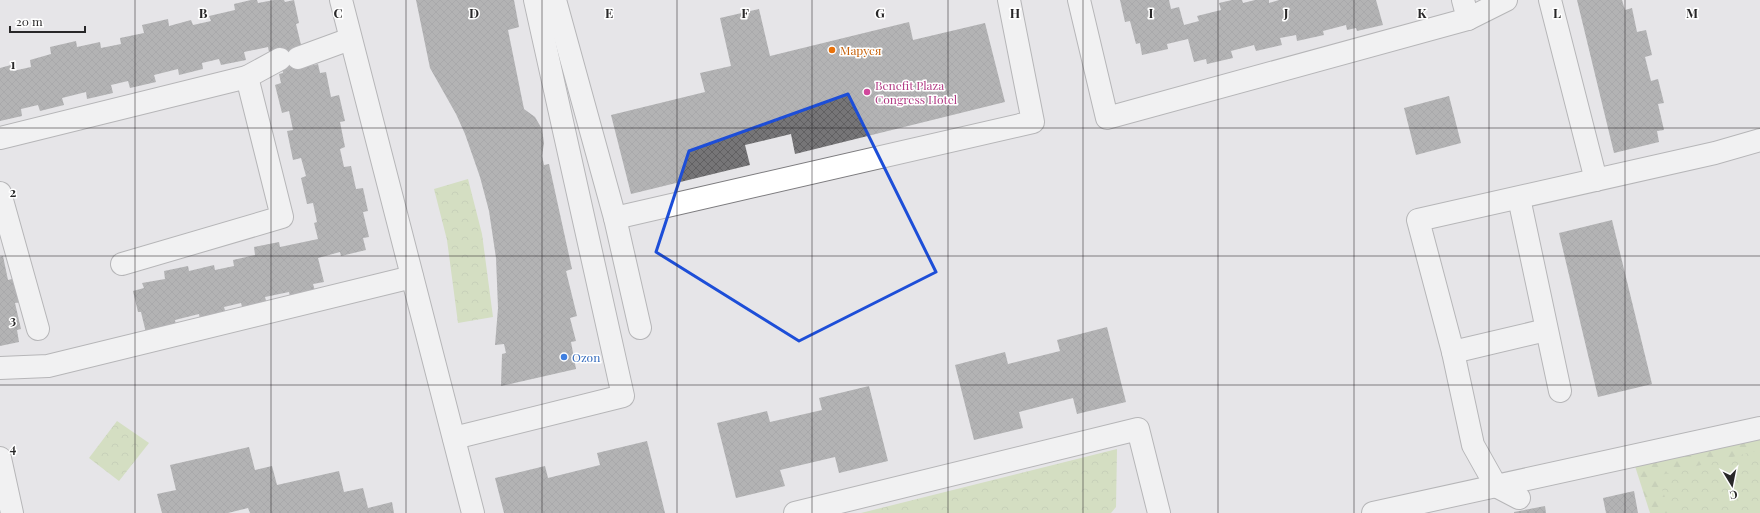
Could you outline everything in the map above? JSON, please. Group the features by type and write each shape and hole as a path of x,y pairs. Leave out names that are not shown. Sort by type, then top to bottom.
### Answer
{"lane":[{"path":"341,0 473,513"},
{"path":"454,438 623,396 535,0"},
{"path":"555,0 615,218 640,328"},
{"path":"615,218 1033,122 1009,0"},
{"path":"1079,0 1107,118 1466,10 1506,0"},
{"path":"1550,0 1596,180"},
{"path":"0,138 247,76 289,58 350,39"},
{"path":"122,264 282,217 247,76"},
{"path":"1519,498 1496,486 1473,445 1453,352 1418,220 1715,153 1760,140"},
{"path":"0,193 38,329"},
{"path":"1519,198 1560,391"},
{"path":"0,368 48,366 412,277"},
{"path":"1453,352 1546,330"},
{"path":"1373,513 1760,428"},
{"path":"796,513 1138,429 1159,513"},
{"path":"0,458 12,513"}],"highlighted area":[{"path":"848,94 936,272 799,341 656,252 689,151"}],"green space":[{"path":"468,179 482,234 493,317 458,323 447,240 434,189"},
{"path":"117,421 149,443 119,481 89,458"},
{"path":"1760,435 1760,513 1650,513 1634,463"},
{"path":"1117,449 1116,507 1111,513 861,513"},
{"path":"1760,450 1760,513 1671,513 1657,476"}],"building":[{"path":"257,0 258,3 274,0 284,0 285,2 294,0 299,23 296,24 302,49 300,68 318,64 320,73 326,72 331,97 339,95 345,121 340,122 345,147 340,149 344,167 351,166 356,189 363,188 368,211 363,212 369,237 363,238 366,250 341,256 340,252 318,258 324,282 313,284 315,291 290,297 289,292 265,297 267,304 243,310 241,303 224,307 226,314 200,320 199,314 175,320 176,325 147,337 141,312 138,312 133,291 144,288 142,283 165,279 164,271 188,266 189,271 214,265 215,270 234,266 233,260 255,255 254,247 279,242 280,247 318,239 314,223 317,222 313,203 307,204 301,178 306,176 301,158 293,160 287,131 293,130 289,111 282,113 275,85 281,83 279,74 283,73 278,50 269,52 268,47 244,52 246,60 221,65 219,59 202,63 203,69 179,75 178,69 154,75 156,82 130,88 128,81 111,85 113,93 87,99 86,92 62,98 64,105 40,111 38,105 21,109 22,116 0,121 0,68 11,65 13,71 31,67 30,60 51,54 50,47 76,41 77,47 100,42 101,48 121,44 120,38 144,33 142,25 168,19 169,26 191,20 193,25 211,21 209,16 235,10 234,4"},
{"path":"416,0 514,0 519,27 508,30 524,109 535,117 542,129 544,143 542,156 544,165 549,164 572,269 566,271 577,316 570,318 576,341 571,342 576,369 501,386 502,354 506,353 504,344 495,345 498,308 496,258 489,211 480,177 465,134 456,114 430,68"},
{"path":"1120,0 1169,0 1171,9 1179,7 1184,25 1199,21 1197,16 1221,10 1219,3 1232,0 1242,0 1243,3 1255,0 1269,0 1269,3 1279,0 1376,0 1383,25 1357,31 1356,28 1347,30 1346,25 1323,31 1324,35 1297,41 1296,35 1280,38 1282,45 1256,51 1254,45 1231,51 1233,58 1207,64 1206,59 1194,62 1188,39 1167,44 1168,49 1142,55 1140,43 1136,44 1130,21 1125,22"},
{"path":"1577,0 1622,0 1625,10 1632,8 1637,32 1646,30 1652,55 1645,57 1651,81 1658,79 1664,103 1658,104 1664,130 1657,131 1659,142 1614,153"},
{"path":"759,9 770,56 909,22 913,40 985,23 1005,102 795,154 791,134 745,145 750,165 631,194 611,115 705,92 700,73 731,66 720,18"},
{"path":"1449,96 1461,143 1416,155 1404,108"},
{"path":"1612,220 1652,384 1598,397 1559,233"},
{"path":"3,256 8,280 16,278 22,302 15,303 21,329 17,330 19,342 0,346 0,257"},
{"path":"1107,327 1126,402 1077,414 1073,398 1019,412 1023,428 974,440 955,365 1005,352 1008,364 1060,351 1057,340"},
{"path":"869,386 888,461 839,473 835,457 780,470 785,486 736,498 717,423 767,411 770,422 822,410 819,398"},
{"path":"647,441 665,513 504,513 495,478 545,466 548,478 600,465 597,453"},
{"path":"249,447 255,470 272,466 277,485 339,471 344,492 363,488 368,508 392,502 394,513 250,513 248,508 228,513 162,513 157,494 176,490 170,465"},
{"path":"1634,491 1638,513 1606,513 1603,498"},
{"path":"1545,506 1546,513 1514,513 1514,512"}],"place":[{"name":"Маруся","path":"832,50"},
{"name":"Benefit Plaza Congress Hotel","path":"867,92"},
{"name":"Ozon","path":"564,357"}]}
